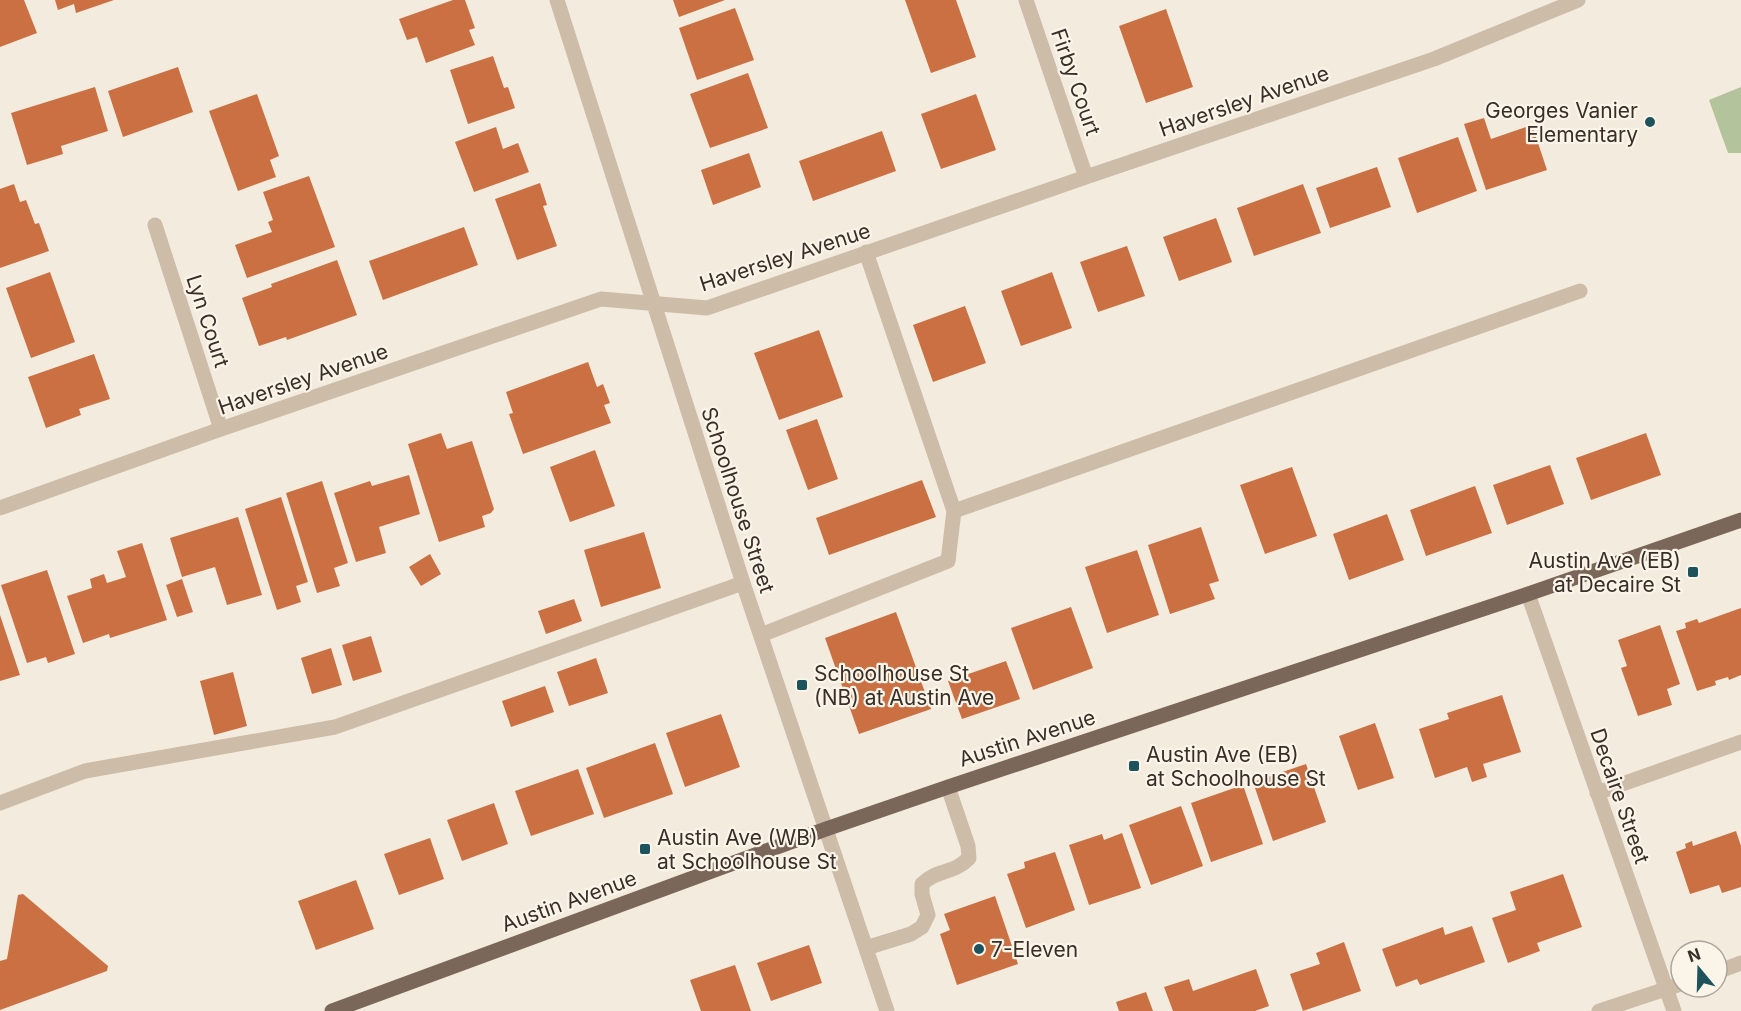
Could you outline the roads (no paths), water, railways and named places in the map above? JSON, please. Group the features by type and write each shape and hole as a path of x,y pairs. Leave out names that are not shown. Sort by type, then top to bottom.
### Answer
{"main road":[{"name":"Austin Avenue","path":"332,1011 826,829 1528,594 1741,520"}],"street":[{"name":"Schoolhouse Street","path":"557,0 742,583 887,1011"},
{"name":"Firby Court","path":"1026,0 1086,177"},
{"name":"Haversley Avenue","path":"0,508 221,429 601,299 707,308 1434,59 1578,0"},
{"name":"Lyn Court","path":"155,225 221,429"},
{"path":"761,635 948,561 954,511 866,252"},
{"path":"954,511 1580,291"},
{"path":"0,803 85,771 335,727 742,583"},
{"name":"Decaire Street","path":"1528,594 1674,1011"},
{"path":"1597,793 1741,742"},
{"path":"866,948 910,934 922,927 928,915 922,894 922,884 929,877 961,866 969,858 968,846 948,787"},
{"path":"1599,1011 1669,988"}],"place":[{"name":"Georges Vanier Elementary","path":"1650,122"},
{"name":"Austin Ave (EB) at Decaire St","path":"1693,572"},
{"name":"Schoolhouse St (NB) at Austin Ave","path":"802,685"},
{"name":"Austin Ave (EB) at Schoolhouse St","path":"1134,766"},
{"name":"Austin Ave (WB) at Schoolhouse St","path":"645,849"},
{"name":"7-Eleven","path":"979,949"}]}
